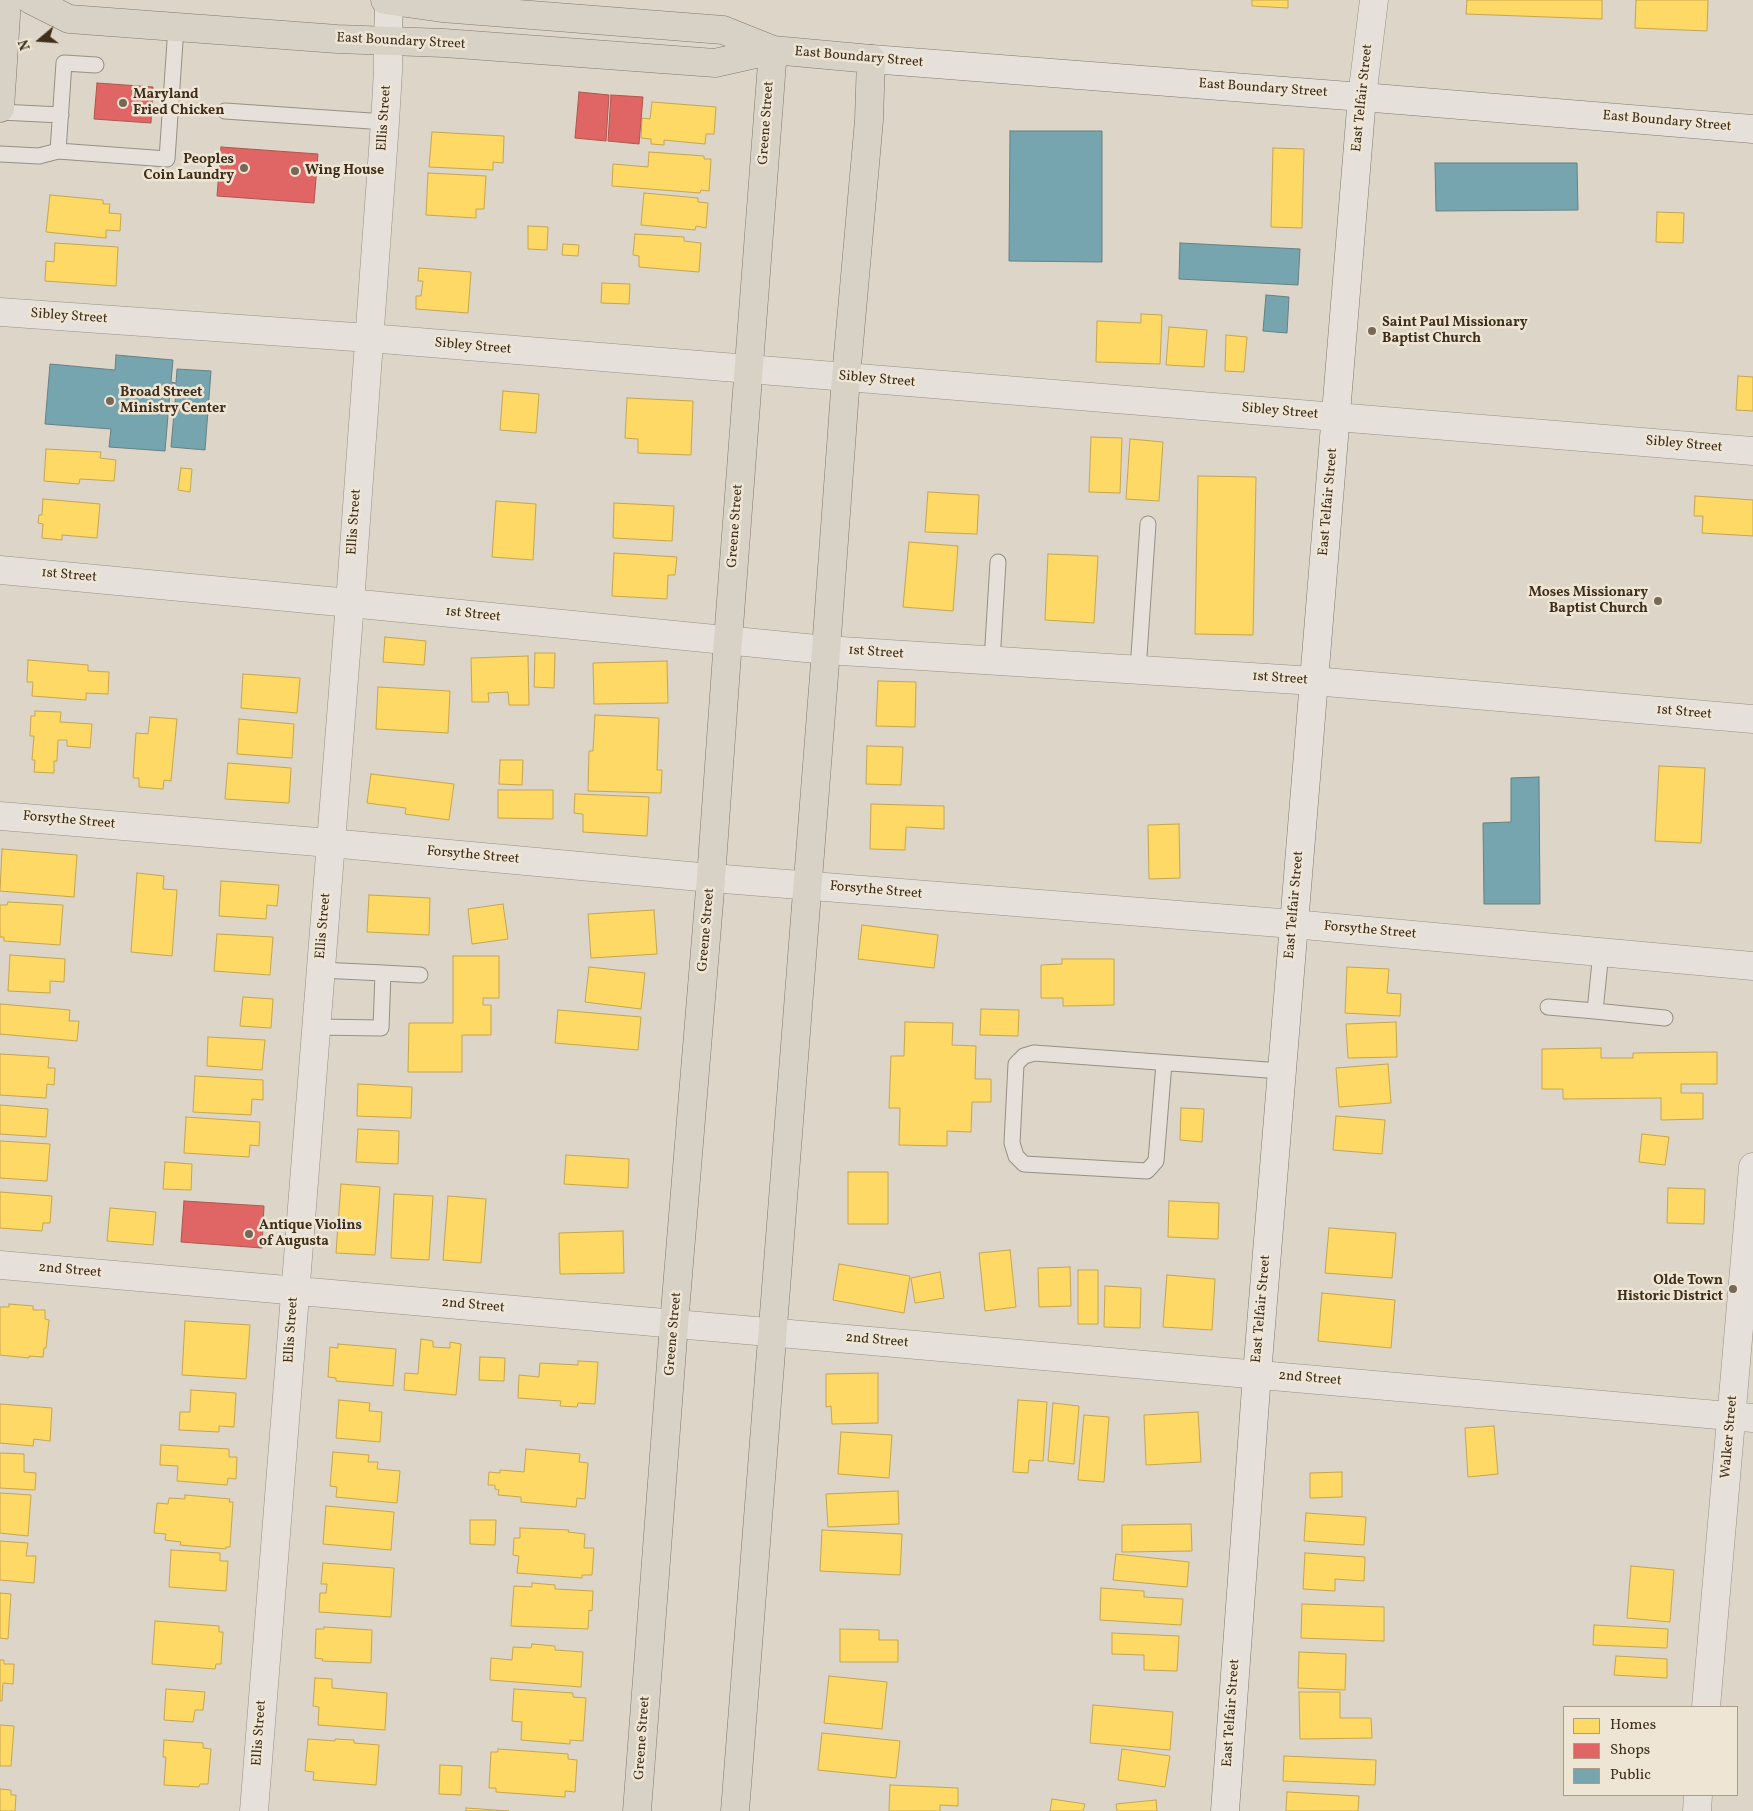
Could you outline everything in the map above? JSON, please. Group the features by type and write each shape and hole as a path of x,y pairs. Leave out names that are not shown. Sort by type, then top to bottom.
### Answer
{"main road":[{"path":"0,108 7,0"},
{"name":"East Boundary Street","path":"31,0 69,19 338,39 715,63 773,50"},
{"name":"East Boundary Street","path":"385,0 442,8 723,30 773,50 871,60"},
{"name":"Greene Street","path":"637,1811 674,1324 711,878 773,50"},
{"path":"736,1811 846,377 869,120 871,60"}],"street":[{"name":"Ellis Street","path":"254,1811 350,602 388,81 389,0"},
{"name":"East Telfair Street","path":"1225,1811 1293,924 1362,96 1374,0"},
{"name":"East Boundary Street","path":"871,60 1362,96 1753,129"},
{"name":"Sibley Street","path":"0,312 369,338 1753,451"},
{"name":"1st Street","path":"0,570 350,602 826,650 1314,681 1753,719"},
{"name":"Forsythe Street","path":"0,816 330,843 711,878 1293,924 1753,966"},
{"name":"Walker Street","path":"1706,1706 1742,1417 1753,1167"},
{"name":"2nd Street","path":"0,1265 1742,1417"},
{"path":"1697,1811 1698,1796"}],"lane":[{"path":"0,154 39,156 58,151 167,159 176,27"},
{"path":"58,151 64,63 96,66"},
{"path":"225,111 385,122"},
{"path":"0,112 61,115"},
{"path":"1138,670 1148,524"},
{"path":"992,661 998,562"},
{"path":"1595,1011 1601,952"},
{"path":"320,970 420,975"},
{"path":"316,1027 381,1028 383,973"},
{"path":"1548,1007 1665,1018"},
{"path":"1164,1063 1156,1161 1147,1171 1024,1164 1016,1156 1012,1143 1016,1064 1024,1056 1034,1053 1281,1071"}],"building: Homes":[{"path":"1252,0 1288,0 1288,8 1252,6"},
{"path":"1467,0 1602,0 1602,19 1466,14"},
{"path":"1636,0 1708,0 1707,31 1635,28"},
{"path":"652,102 716,107 714,134 706,134 705,144 664,140 664,145 651,144 651,139 641,138 642,118 650,119"},
{"path":"432,132 504,136 503,163 493,162 493,170 429,167"},
{"path":"1273,148 1304,149 1302,228 1271,227"},
{"path":"649,152 704,156 704,159 711,159 709,191 701,190 700,193 612,186 613,164 648,167"},
{"path":"428,173 486,176 484,209 476,209 476,218 426,215"},
{"path":"644,193 698,198 698,202 708,203 706,228 696,226 695,230 641,225"},
{"path":"50,195 103,200 103,204 110,204 109,213 121,214 120,231 106,230 106,238 46,232"},
{"path":"1657,212 1684,213 1683,243 1656,242"},
{"path":"528,226 548,227 547,250 528,249"},
{"path":"635,234 684,237 684,241 701,243 699,272 639,267 639,256 633,255"},
{"path":"55,243 118,247 116,286 45,281 46,261 54,262"},
{"path":"563,244 579,245 578,256 562,255"},
{"path":"419,268 471,272 468,313 416,309 416,296 421,296 423,281 418,281"},
{"path":"602,283 630,284 629,304 601,303"},
{"path":"1141,314 1162,315 1160,364 1096,362 1097,321 1141,323"},
{"path":"1169,327 1207,330 1204,367 1166,365"},
{"path":"1226,335 1247,337 1244,372 1225,371"},
{"path":"1738,376 1753,377 1753,411 1736,410"},
{"path":"503,391 539,394 536,433 500,430"},
{"path":"627,398 693,401 691,455 638,453 638,439 625,438"},
{"path":"1091,437 1122,438 1120,493 1089,492"},
{"path":"1130,439 1163,442 1159,501 1126,499"},
{"path":"46,449 101,452 100,458 116,460 114,481 80,479 79,484 44,481"},
{"path":"181,468 192,469 190,492 178,490"},
{"path":"1198,476 1256,477 1253,635 1195,634"},
{"path":"928,492 979,495 977,534 925,532"},
{"path":"1695,496 1753,500 1753,536 1702,533 1703,516 1694,516"},
{"path":"43,499 100,504 97,538 62,535 62,540 42,538 43,524 38,523 39,515 42,515"},
{"path":"496,501 536,504 533,560 492,557"},
{"path":"614,503 674,506 672,541 613,538"},
{"path":"909,542 958,546 953,611 903,607"},
{"path":"614,553 677,557 675,575 668,575 667,599 612,596"},
{"path":"1048,554 1098,556 1094,623 1045,620"},
{"path":"385,637 426,641 424,665 383,662"},
{"path":"535,653 555,653 554,688 534,687"},
{"path":"528,656 529,705 509,705 508,692 488,693 489,702 472,702 471,658"},
{"path":"28,660 88,665 88,671 109,672 108,694 86,693 86,700 32,696 33,682 27,682"},
{"path":"667,661 668,703 594,704 593,663"},
{"path":"243,674 300,678 297,713 241,708"},
{"path":"878,681 916,682 915,727 876,726"},
{"path":"378,687 450,691 448,733 376,729"},
{"path":"35,711 61,712 60,722 92,724 90,748 67,746 67,740 58,740 57,761 54,761 54,773 34,772 35,760 32,760 34,736 30,736 31,716 35,716"},
{"path":"595,715 659,718 657,770 662,770 661,793 588,791 589,751 593,751"},
{"path":"150,717 177,719 171,781 164,780 163,789 139,787 139,778 133,778 136,733 148,734"},
{"path":"239,719 294,724 292,758 237,754"},
{"path":"867,746 903,747 901,785 866,784"},
{"path":"500,760 523,760 522,785 499,784"},
{"path":"228,763 291,768 289,803 225,799"},
{"path":"1659,766 1705,768 1701,843 1655,841"},
{"path":"371,774 454,784 449,820 405,814 406,808 367,803"},
{"path":"498,790 553,790 553,819 498,818"},
{"path":"575,794 649,797 647,836 583,832 583,814 574,813"},
{"path":"871,804 944,806 944,829 906,827 905,850 870,849"},
{"path":"1179,824 1180,878 1149,879 1148,825"},
{"path":"2,849 77,855 74,897 0,891"},
{"path":"137,873 164,876 163,889 177,890 172,956 131,952"},
{"path":"221,881 279,885 277,906 267,905 266,919 219,916"},
{"path":"369,895 430,898 429,935 367,932"},
{"path":"8,902 63,905 60,945 4,941 4,937 0,937 0,905 7,905"},
{"path":"503,904 508,939 472,944 468,909"},
{"path":"654,910 657,954 591,958 588,914"},
{"path":"862,925 938,935 934,968 858,959"},
{"path":"217,934 273,937 270,975 214,971"},
{"path":"10,955 65,959 64,982 50,981 50,993 8,991"},
{"path":"453,956 499,956 499,998 483,998 483,1005 491,1005 491,1035 462,1035 462,1072 408,1072 409,1023 453,1023"},
{"path":"1062,959 1114,959 1114,1005 1063,1006 1063,998 1041,998 1041,965 1062,964"},
{"path":"589,967 645,973 641,1009 585,1002"},
{"path":"1347,967 1389,969 1387,993 1401,994 1400,1016 1345,1013"},
{"path":"243,997 273,999 271,1028 240,1026"},
{"path":"0,1004 70,1010 69,1021 79,1021 77,1041 0,1034"},
{"path":"981,1009 1019,1010 1018,1036 980,1035"},
{"path":"558,1010 641,1017 638,1050 555,1043"},
{"path":"905,1022 953,1023 952,1045 976,1046 975,1079 991,1079 991,1102 972,1102 971,1132 947,1131 947,1146 899,1145 900,1108 889,1108 891,1056 904,1056"},
{"path":"1396,1022 1397,1057 1348,1058 1346,1024"},
{"path":"208,1037 265,1040 262,1070 207,1066"},
{"path":"1601,1048 1601,1058 1633,1058 1633,1053 1717,1052 1717,1084 1681,1084 1681,1093 1703,1093 1703,1119 1661,1120 1661,1098 1563,1099 1563,1089 1542,1089 1542,1049"},
{"path":"0,1054 49,1057 48,1068 55,1068 54,1085 47,1084 46,1098 0,1095"},
{"path":"1388,1064 1391,1103 1339,1107 1336,1068"},
{"path":"195,1076 263,1080 263,1100 252,1099 251,1115 193,1112"},
{"path":"358,1084 412,1087 411,1118 357,1116"},
{"path":"0,1105 48,1109 46,1137 0,1134"},
{"path":"1181,1108 1204,1109 1202,1142 1180,1140"},
{"path":"1336,1116 1385,1120 1382,1154 1333,1150"},
{"path":"186,1117 260,1122 259,1146 250,1145 249,1157 184,1153"},
{"path":"358,1129 399,1131 398,1164 356,1162"},
{"path":"1642,1134 1669,1137 1665,1165 1639,1162"},
{"path":"0,1141 50,1144 47,1181 0,1178"},
{"path":"566,1155 629,1159 628,1188 564,1184"},
{"path":"165,1162 192,1164 191,1190 163,1189"},
{"path":"848,1172 888,1172 888,1224 848,1224"},
{"path":"341,1184 380,1187 375,1255 336,1253"},
{"path":"1668,1188 1705,1189 1704,1224 1667,1223"},
{"path":"0,1192 52,1196 50,1223 43,1223 42,1231 0,1228"},
{"path":"394,1194 433,1196 429,1260 391,1258"},
{"path":"448,1196 486,1199 481,1263 443,1260"},
{"path":"1169,1201 1219,1203 1218,1239 1168,1237"},
{"path":"110,1208 156,1212 153,1245 107,1241"},
{"path":"1329,1228 1396,1233 1392,1278 1325,1273"},
{"path":"623,1231 624,1273 560,1274 559,1233"},
{"path":"1010,1250 1016,1307 985,1311 979,1253"},
{"path":"839,1264 910,1276 904,1313 833,1300"},
{"path":"1070,1267 1071,1306 1039,1307 1038,1268"},
{"path":"1078,1270 1098,1270 1098,1324 1078,1324"},
{"path":"940,1272 944,1298 915,1303 911,1278"},
{"path":"1167,1275 1215,1279 1212,1330 1163,1327"},
{"path":"1105,1286 1141,1288 1140,1328 1104,1327"},
{"path":"1322,1293 1395,1300 1391,1348 1318,1341"},
{"path":"9,1304 33,1306 33,1310 45,1310 45,1319 49,1320 46,1348 44,1348 43,1357 29,1356 29,1358 0,1355 0,1307 9,1307"},
{"path":"185,1321 250,1325 246,1379 182,1375"},
{"path":"421,1339 433,1341 433,1347 450,1348 450,1342 461,1344 456,1395 404,1390 405,1373 418,1374"},
{"path":"338,1344 396,1349 393,1386 336,1381 336,1378 328,1377 330,1347 338,1348"},
{"path":"480,1357 505,1358 504,1381 479,1380"},
{"path":"578,1361 598,1362 595,1404 578,1403 577,1407 560,1406 561,1401 518,1398 519,1375 539,1377 540,1363 578,1365"},
{"path":"878,1373 878,1423 832,1424 831,1406 826,1407 826,1374"},
{"path":"191,1390 236,1393 234,1427 219,1426 219,1432 179,1430 180,1412 190,1412"},
{"path":"339,1400 370,1403 369,1411 382,1412 380,1442 336,1438"},
{"path":"1018,1400 1047,1402 1043,1461 1029,1460 1028,1473 1013,1472"},
{"path":"1053,1403 1079,1406 1074,1464 1048,1461"},
{"path":"0,1404 52,1408 50,1441 34,1439 33,1446 0,1443"},
{"path":"1198,1412 1201,1462 1146,1465 1144,1415"},
{"path":"1084,1415 1109,1417 1104,1482 1078,1480"},
{"path":"1494,1426 1498,1474 1468,1477 1465,1428"},
{"path":"841,1432 892,1435 889,1478 838,1474"},
{"path":"161,1445 229,1449 229,1457 237,1457 236,1479 228,1478 227,1485 177,1481 178,1466 160,1465"},
{"path":"526,1449 580,1454 579,1462 588,1463 585,1499 577,1498 576,1507 521,1502 521,1497 498,1495 499,1490 495,1489 495,1485 488,1485 489,1472 500,1473 500,1470 524,1472"},
{"path":"333,1452 369,1455 368,1462 378,1462 377,1469 400,1471 397,1503 336,1497 337,1487 330,1486"},
{"path":"0,1453 24,1454 24,1472 36,1473 35,1490 0,1488"},
{"path":"1342,1472 1342,1497 1310,1498 1310,1473"},
{"path":"898,1491 899,1524 828,1527 826,1494"},
{"path":"0,1493 31,1495 28,1536 0,1533"},
{"path":"185,1495 230,1499 229,1502 233,1502 230,1547 226,1547 226,1549 180,1545 181,1542 165,1540 166,1534 154,1533 157,1503 168,1504 169,1498 185,1499"},
{"path":"326,1506 394,1512 391,1550 323,1544"},
{"path":"1306,1513 1366,1517 1364,1545 1304,1541"},
{"path":"470,1520 496,1520 495,1545 470,1544"},
{"path":"1191,1524 1192,1551 1122,1552 1122,1525"},
{"path":"520,1528 569,1530 568,1532 585,1534 584,1548 594,1548 592,1575 582,1575 582,1578 517,1573 519,1556 513,1555 514,1538 520,1538"},
{"path":"822,1530 902,1534 900,1575 820,1571"},
{"path":"0,1541 28,1543 26,1556 36,1556 34,1583 0,1580"},
{"path":"171,1550 220,1553 220,1561 228,1561 226,1591 169,1587"},
{"path":"1305,1553 1365,1557 1364,1581 1335,1579 1335,1591 1303,1589"},
{"path":"1116,1554 1189,1562 1187,1587 1113,1580"},
{"path":"323,1563 394,1568 391,1617 319,1612 320,1593 326,1593 327,1584 321,1584"},
{"path":"1631,1566 1674,1570 1670,1622 1627,1618"},
{"path":"532,1583 555,1585 555,1589 593,1591 592,1611 589,1610 588,1629 511,1626 514,1586 532,1587"},
{"path":"1101,1588 1144,1591 1144,1597 1183,1599 1181,1625 1100,1620"},
{"path":"0,1593 11,1594 8,1639 0,1638"},
{"path":"1302,1604 1384,1607 1384,1641 1301,1638"},
{"path":"155,1621 219,1626 219,1632 223,1632 221,1664 216,1664 215,1669 152,1664"},
{"path":"1594,1625 1668,1629 1667,1648 1593,1645"},
{"path":"324,1627 372,1630 371,1663 322,1661 323,1659 315,1658 316,1629 324,1629"},
{"path":"840,1629 879,1630 879,1640 898,1640 898,1662 840,1662"},
{"path":"1112,1633 1179,1636 1177,1671 1144,1670 1144,1655 1112,1654"},
{"path":"532,1644 555,1646 555,1650 583,1652 581,1687 490,1680 491,1658 512,1660 513,1647 531,1648"},
{"path":"1299,1652 1346,1654 1345,1690 1298,1688"},
{"path":"1616,1656 1667,1659 1667,1678 1614,1675"},
{"path":"0,1660 4,1660 4,1664 14,1664 13,1684 3,1683 2,1701 0,1701"},
{"path":"829,1676 887,1682 882,1729 824,1723"},
{"path":"315,1678 332,1679 332,1688 387,1693 385,1730 318,1725 319,1707 313,1706"},
{"path":"166,1689 205,1692 203,1710 195,1710 193,1722 164,1720"},
{"path":"514,1689 573,1693 573,1697 586,1698 583,1741 570,1740 570,1744 521,1740 522,1722 512,1721"},
{"path":"1299,1692 1340,1692 1340,1718 1371,1718 1372,1738 1300,1739"},
{"path":"1093,1705 1173,1712 1170,1750 1090,1743"},
{"path":"0,1725 14,1726 11,1766 0,1766"},
{"path":"822,1733 900,1741 896,1778 818,1770"},
{"path":"308,1739 354,1740 354,1743 379,1745 376,1785 313,1780 314,1772 305,1771"},
{"path":"164,1740 203,1743 203,1748 211,1749 208,1784 200,1784 199,1787 164,1785 166,1757 163,1757"},
{"path":"498,1749 568,1754 568,1759 577,1760 575,1792 565,1791 565,1797 496,1792 496,1788 489,1788 491,1752 498,1752"},
{"path":"1122,1749 1170,1756 1165,1787 1118,1780"},
{"path":"1284,1756 1376,1760 1375,1785 1283,1781"},
{"path":"440,1765 462,1766 461,1795 439,1794"},
{"path":"890,1785 958,1788 958,1806 940,1805 940,1811 889,1811"},
{"path":"0,1789 11,1790 11,1795 16,1795 15,1811 0,1811"},
{"path":"1287,1792 1359,1796 1358,1811 1286,1811"},
{"path":"1052,1799 1085,1804 1083,1811 1050,1811"},
{"path":"1156,1800 1157,1811 1117,1811 1116,1804"},
{"path":"466,1808 509,1811 466,1811"}],"building: Shops":[{"path":"97,83 153,87 151,123 94,119"},
{"path":"579,92 609,95 606,141 575,138"},
{"path":"611,95 643,97 639,144 608,141"},
{"path":"221,147 318,154 314,203 217,196"},
{"path":"184,1201 264,1206 262,1248 181,1242"}],"building: Public":[{"path":"1010,131 1102,131 1102,262 1009,261"},
{"path":"1435,163 1577,163 1578,210 1436,211"},
{"path":"1180,243 1300,249 1298,285 1179,279"},
{"path":"1266,295 1289,297 1287,333 1263,331"},
{"path":"116,355 173,360 171,382 176,383 177,369 211,371 205,450 171,447 176,391 170,391 165,451 109,447 111,429 45,424 50,364 115,370"},
{"path":"1539,777 1540,904 1484,904 1483,823 1511,822 1511,778"}],"place":[{"name":"Maryland Fried Chicken","path":"123,103"},
{"name":"Peoples Coin Laundry","path":"244,168"},
{"name":"Wing House","path":"295,171"},
{"name":"Saint Paul Missionary Baptist Church","path":"1372,331"},
{"name":"Broad Street Ministry Center","path":"110,401"},
{"name":"Moses Missionary Baptist Church","path":"1658,601"},
{"name":"Antique Violins of Augusta","path":"249,1234"},
{"name":"Olde Town Historic District","path":"1733,1289"}]}
